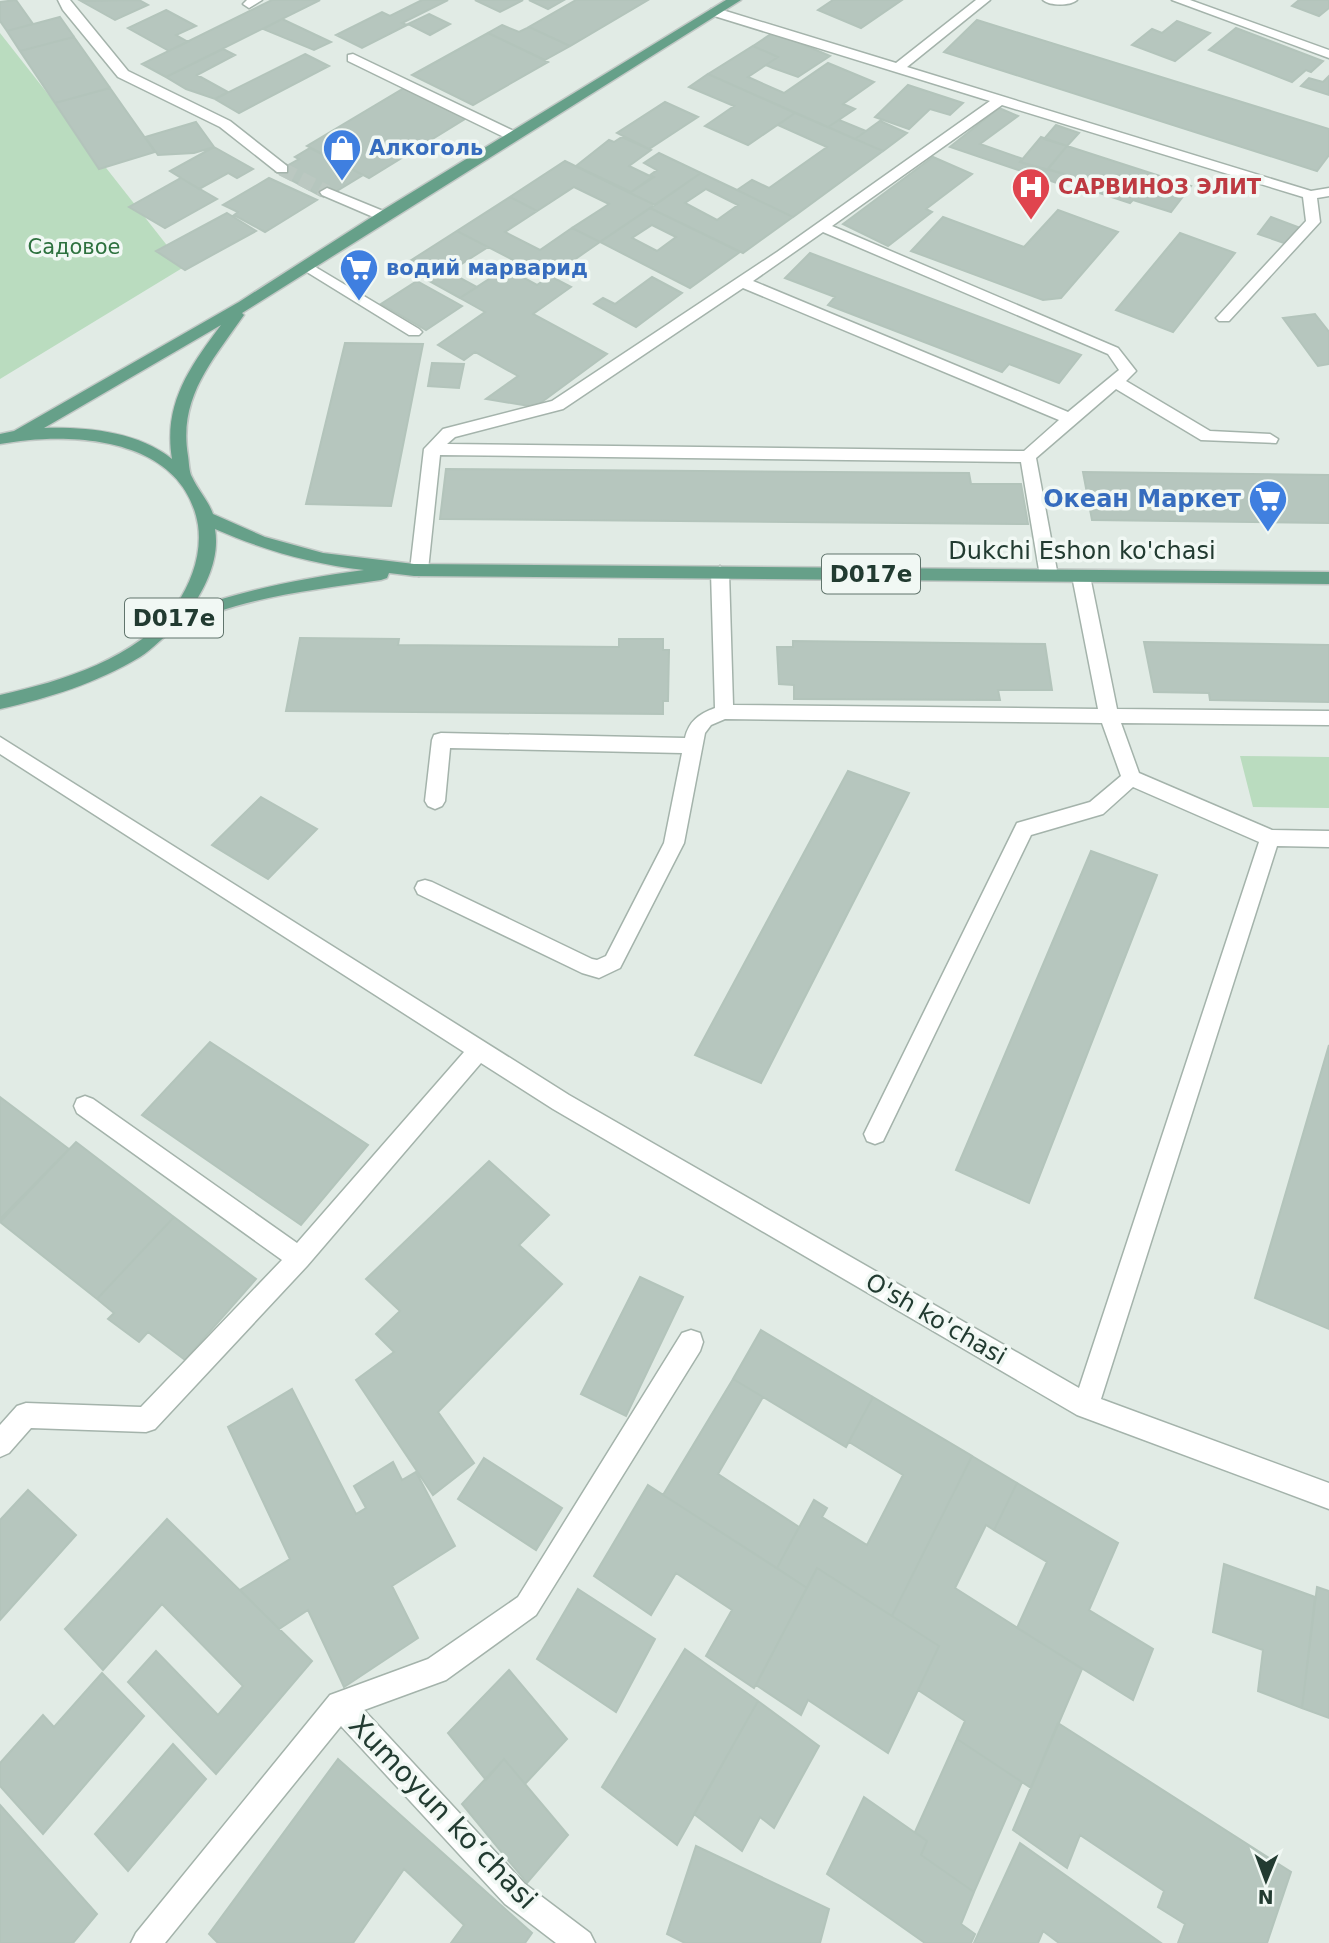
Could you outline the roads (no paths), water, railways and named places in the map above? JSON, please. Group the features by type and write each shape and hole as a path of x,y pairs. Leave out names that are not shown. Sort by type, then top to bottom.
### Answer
{"main road":[{"path":"19,435 244,305 383,216 735,0"},
{"path":"183,475 176,434 185,396 196,370 210,348 244,305"},
{"name":"D017e","path":"0,439 68,432 113,439 152,453 183,475 199,495 208,519 208,553 196,589 169,624 124,660 65,688 0,702"},
{"name":"D017e","path":"208,519 260,541 324,559 416,570"},
{"name":"D017e","path":"169,624 243,598 301,585 416,570"},
{"name":"Dukchi Eshon ko'chasi","path":"416,570 1329,578"}],"street":[{"path":"65,0 67,7 123,74 225,124 282,169"},
{"path":"899,67 984,0"},
{"path":"1049,0 1070,0"},
{"path":"1178,0 1329,54"},
{"path":"715,12 1310,195 1329,192"},
{"path":"353,58 513,136"},
{"path":"416,570 432,449 449,433 557,405 742,282 1001,99"},
{"path":"327,192 383,216"},
{"path":"1224,318 1313,222 1310,195"},
{"path":"432,449 1028,457 1128,371 1113,351 822,226"},
{"path":"307,266 414,332"},
{"path":"742,282 1070,419"},
{"path":"1115,382 1207,436 1270,439"},
{"path":"1028,457 1049,576"},
{"path":"720,572 724,712"},
{"path":"1081,576 1109,716 1131,778 1270,838 1326,843"},
{"path":"425,888 589,967 599,970 607,967 613,962 674,843 696,731 704,720 724,712 1329,718"},
{"path":"435,801 441,740 693,746"},
{"name":"O'sh ko'chasi","path":"0,744 561,1102 1086,1406 1329,1496"},
{"path":"876,1134 1024,829 1096,808 1131,778"},
{"path":"1086,1406 1270,838"},
{"path":"0,1444 26,1415 146,1420 299,1258 478,1049"},
{"path":"85,1106 299,1258"},
{"path":"146,1943 340,1705 436,1670 527,1606 691,1342"},
{"name":"Xumoyun koʻchasi","path":"340,1705 515,1894 579,1943"}],"tunnel":[{"path":"282,169 327,192"}],"place":[{"name":"Алкоголь","path":"342,182"},
{"name":"САРВИНОЗ ЭЛИТ","path":"1031,221"},
{"name":"водий марварид","path":"359,302"},
{"name":"Океан Маркет","path":"1268,533"}],"park label":[{"name":"Садовое","path":"74,247"}]}
